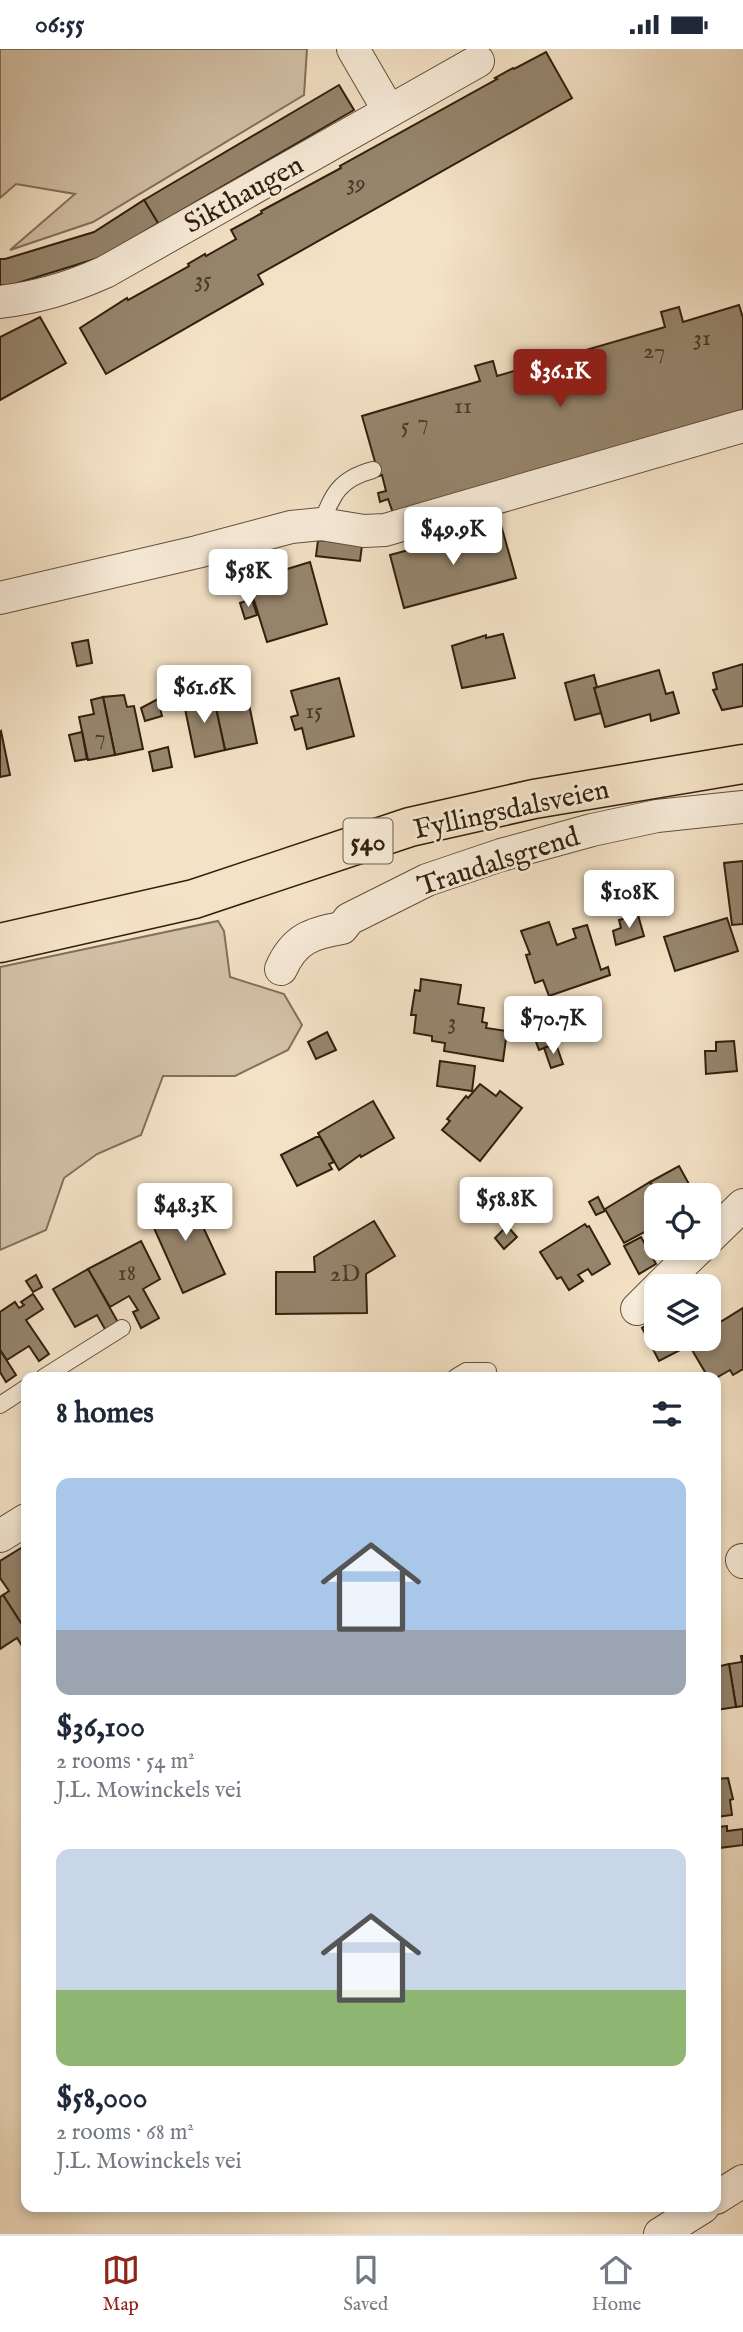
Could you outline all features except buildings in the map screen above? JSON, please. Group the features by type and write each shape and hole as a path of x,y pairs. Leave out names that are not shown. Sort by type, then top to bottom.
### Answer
{"main road":[{"name":"Fyllingsdalsveien","path":"0,943 194,899 411,827 534,799 743,764"}],"street":[{"path":"353,49 389,111"},
{"name":"Sikthaugen","path":"0,302 33,298 69,288 105,272 478,61"},
{"path":"0,598 291,527 321,524 364,531 385,530 743,426"},
{"name":"Traudalsgrend","path":"281,969 289,950 316,932 342,928 349,919 439,876 592,829 657,816 743,807"},
{"path":"721,1226 743,1205"},
{"path":"672,1274 687,1260"},
{"path":"0,1536 21,1523"},
{"path":"721,2195 743,2181"},
{"path":"660,2234 695,2212"}],"lane":[{"path":"321,524 334,493 353,475 373,470"},
{"path":"52,1372 122,1328"},
{"path":"464,1372 488,1371"},
{"path":"0,1405 21,1391"}],"shaded area":[{"path":"0,49 307,49 304,95 93,222 10,250 75,194 16,184 0,198"},
{"path":"218,921 224,931 230,977 284,994 302,1025 288,1050 235,1076 163,1076 141,1135 97,1154 64,1178 46,1230 0,1250 0,967"}]}
